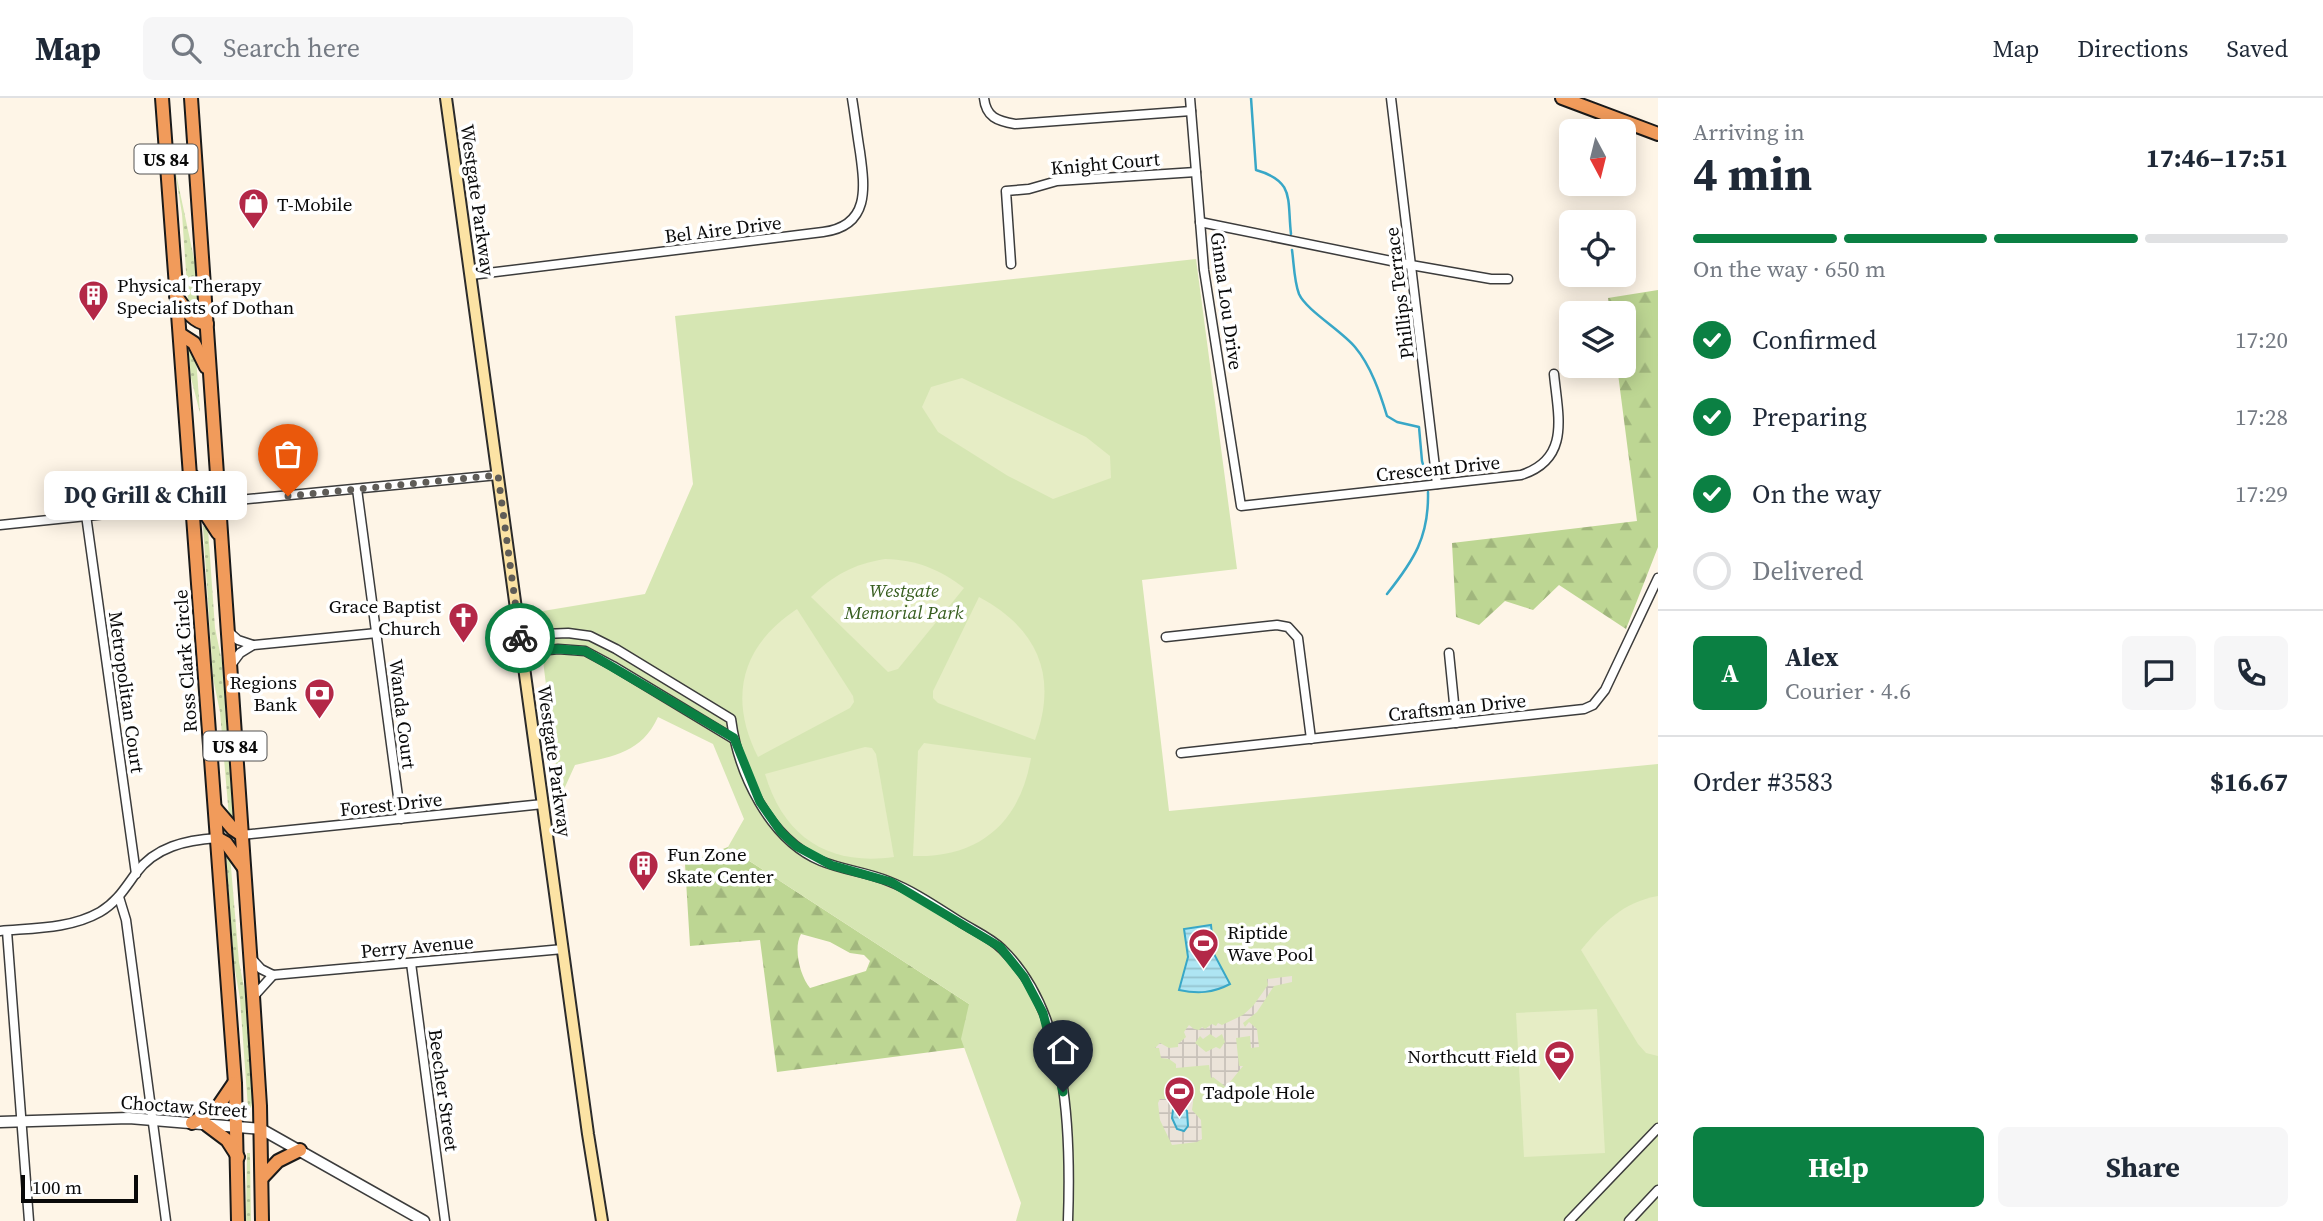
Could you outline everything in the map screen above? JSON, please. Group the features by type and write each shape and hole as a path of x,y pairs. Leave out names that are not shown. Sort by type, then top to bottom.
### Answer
{"highway":[{"name":"Ross Clark Circle","path":"162,98 234,1083 238,1221"},
{"name":"US 84","path":"191,98 251,957 261,1129 262,1221"},
{"path":"1562,98 1658,134"},
{"path":"176,295 193,318 206,324"},
{"path":"180,334 194,343 209,373"},
{"path":"191,475 218,502"},
{"path":"193,505 207,516 220,536"},
{"path":"215,808 233,829 242,835"},
{"path":"217,838 226,844 244,868"},
{"path":"192,1123 217,1108 234,1083"},
{"path":"207,1125 227,1140 238,1157"},
{"path":"262,1178 278,1161 300,1150"}],"main road":[{"name":"Westgate Parkway","path":"446,98 588,1134 603,1221"}],"street":[{"name":"Bel Aire Drive","path":"471,275 823,232 841,227 855,215 864,192 852,98"},
{"path":"984,98 985,107 991,116 1015,124 1191,111"},
{"name":"Ginna Lou Drive","path":"1190,98 1210,316 1241,506"},
{"name":"Phillips Terrace","path":"1391,98 1437,484"},
{"name":"Knight Court","path":"1011,264 1006,191 1028,189 1057,181 1196,172"},
{"path":"1200,222 1411,265 1491,279 1508,279"},
{"name":"Crescent Drive","path":"1241,506 1521,475 1542,465 1558,441 1559,421 1554,374"},
{"path":"218,502 498,475"},
{"name":"Wanda Court","path":"356,489 401,819"},
{"path":"0,524 193,505"},
{"name":"Metropolitan Court","path":"86,515 136,874"},
{"name":"Craftsman Drive","path":"1181,753 1573,711 1593,705 1605,691 1656,590 1658,578"},
{"path":"1166,637 1278,625 1292,629 1298,638 1311,739"},
{"path":"227,630 238,640 253,645 377,633"},
{"path":"520,635 568,632 590,636 731,719 734,738 760,802 781,832 796,846 831,865 891,882 1000,947 1024,977 1038,1001 1048,1028 1068,1122 1068,1221"},
{"path":"229,666 240,653 253,645"},
{"path":"522,653 558,649 585,651 734,738"},
{"path":"1449,653 1456,723"},
{"name":"Forest Drive","path":"242,835 542,804"},
{"path":"29,1221 4,931 75,922 101,912 119,897 145,862 172,846 197,839 217,838"},
{"path":"119,897 125,920 166,1221"},
{"name":"Perry Avenue","path":"273,975 563,949"},
{"path":"251,957 261,969 273,975 253,996"},
{"name":"Beecher Street","path":"411,963 445,1221"},
{"name":"Choctaw Street","path":"0,1122 152,1119 261,1129 425,1221"},
{"path":"1569,1221 1658,1128"},
{"path":"1629,1221 1658,1190"}],"green space":[{"path":"174,164 196,268 199,312 193,311 188,300 182,214"},
{"name":"Westgate Memorial Park","path":"1196,259 1237,569 1142,580 1169,811 1658,764 1658,1221 1016,1221 1021,1203 961,1039 969,1004 728,847 744,819 713,744 658,717 643,739 624,752 575,765 560,798 537,612 645,594 693,484 675,316"},
{"path":"1658,290 1658,547 1626,629 1559,585 1533,610 1505,601 1479,625 1456,617 1452,543 1637,521 1619,378 1636,378 1636,301 1608,301 1608,298"},
{"path":"193,348 200,413 191,378 188,350"},
{"path":"962,378 1086,437 1110,456 1111,478 1053,499 1008,476 938,432 922,407 931,387"},
{"path":"203,526 208,529 215,628 222,662 233,816 229,817 220,712 213,678"},
{"path":"885,559 907,561 927,567 964,588 898,669 888,672 811,597 827,582 845,572"},
{"path":"979,597 1016,624 1038,657 1044,696 1042,717 1035,740 938,703 933,698 933,691"},
{"path":"797,609 853,696 854,702 850,708 758,757 744,714 742,694 745,675 763,639"},
{"path":"924,743 1031,758 1017,801 993,832 958,851 913,856 918,751"},
{"path":"865,747 872,748 876,754 894,857 849,857 812,843 797,831 784,815 765,774"},
{"path":"728,847 969,1004 970,1047 777,1072 760,940 690,946 685,864","holes":["801,934 830,942 850,953 864,955 870,961 866,971 810,988 799,962"]},
{"path":"230,855 239,962 246,997 253,1097 251,1108 248,1108 240,999 234,964 226,856"},
{"path":"1658,896 1658,1056 1646,1053 1638,1044 1581,950 1615,915 1634,903"},
{"name":"Northcutt Field","path":"1597,1009 1605,1153 1524,1157 1516,1013"},
{"path":"247,1153 250,1153 251,1221 246,1221"}],"shaded area":[{"path":"1292,976 1292,982 1274,986 1257,1012 1243,1023 1245,1027 1249,1022 1257,1029 1259,1047 1251,1048 1250,1036 1236,1038 1239,1066 1243,1066 1226,1087 1211,1078 1209,1065 1176,1068 1176,1064 1169,1059 1161,1058 1159,1048 1155,1048 1160,1043 1169,1048 1178,1047 1186,1037 1184,1032 1189,1025 1194,1029 1205,1029 1212,1024 1222,1025 1243,1015 1268,985 1267,979","holes":["1210,1034 1216,1038 1222,1034 1225,1042 1220,1049 1216,1047 1206,1052 1195,1043 1200,1036 1203,1039"]},
{"path":"1188,1091 1194,1094 1192,1110 1201,1120 1202,1139 1172,1145 1160,1120 1158,1103 1160,1099 1170,1099 1177,1092"}],"water":[{"name":"Riptide Wave Pool","path":"1211,925 1214,954 1230,984 1205,992 1179,990 1188,957 1184,929"},
{"name":"Tadpole Hole","path":"1180,1106 1187,1111 1188,1126 1184,1131 1177,1129 1172,1118 1173,1110"}],"waterway":[{"path":"1251,98 1256,170 1269,174 1287,193 1291,234"},
{"path":"1292,250 1296,284 1303,300 1361,354 1387,416 1397,422 1419,427 1422,461 1427,479"},
{"path":"1387,594 1412,559 1423,535 1428,492"}],"way so far":[{"path":"288,496 498,475 520,638"}],"place":[{"name":"T-Mobile","path":"254,231"},
{"name":"Physical Therapy Specialists of Dothan","path":"94,323"},
{"name":"DQ Grill & Chill","path":"288,496"},
{"name":"Grace Baptist Church","path":"464,644"},
{"name":"Regions Bank","path":"320,720"},
{"name":"Fun Zone Skate Center","path":"644,892"},
{"name":"Riptide Wave Pool","path":"1204,970"},
{"name":"Northcutt Field","path":"1560,1083"},
{"name":"Tadpole Hole","path":"1180,1119"}],"route":[{"path":"520,638 522,653 570,649 585,651 598,657 734,738 760,802 787,839 818,860 891,882 1000,947 1024,977 1043,1013 1063,1092"}]}
